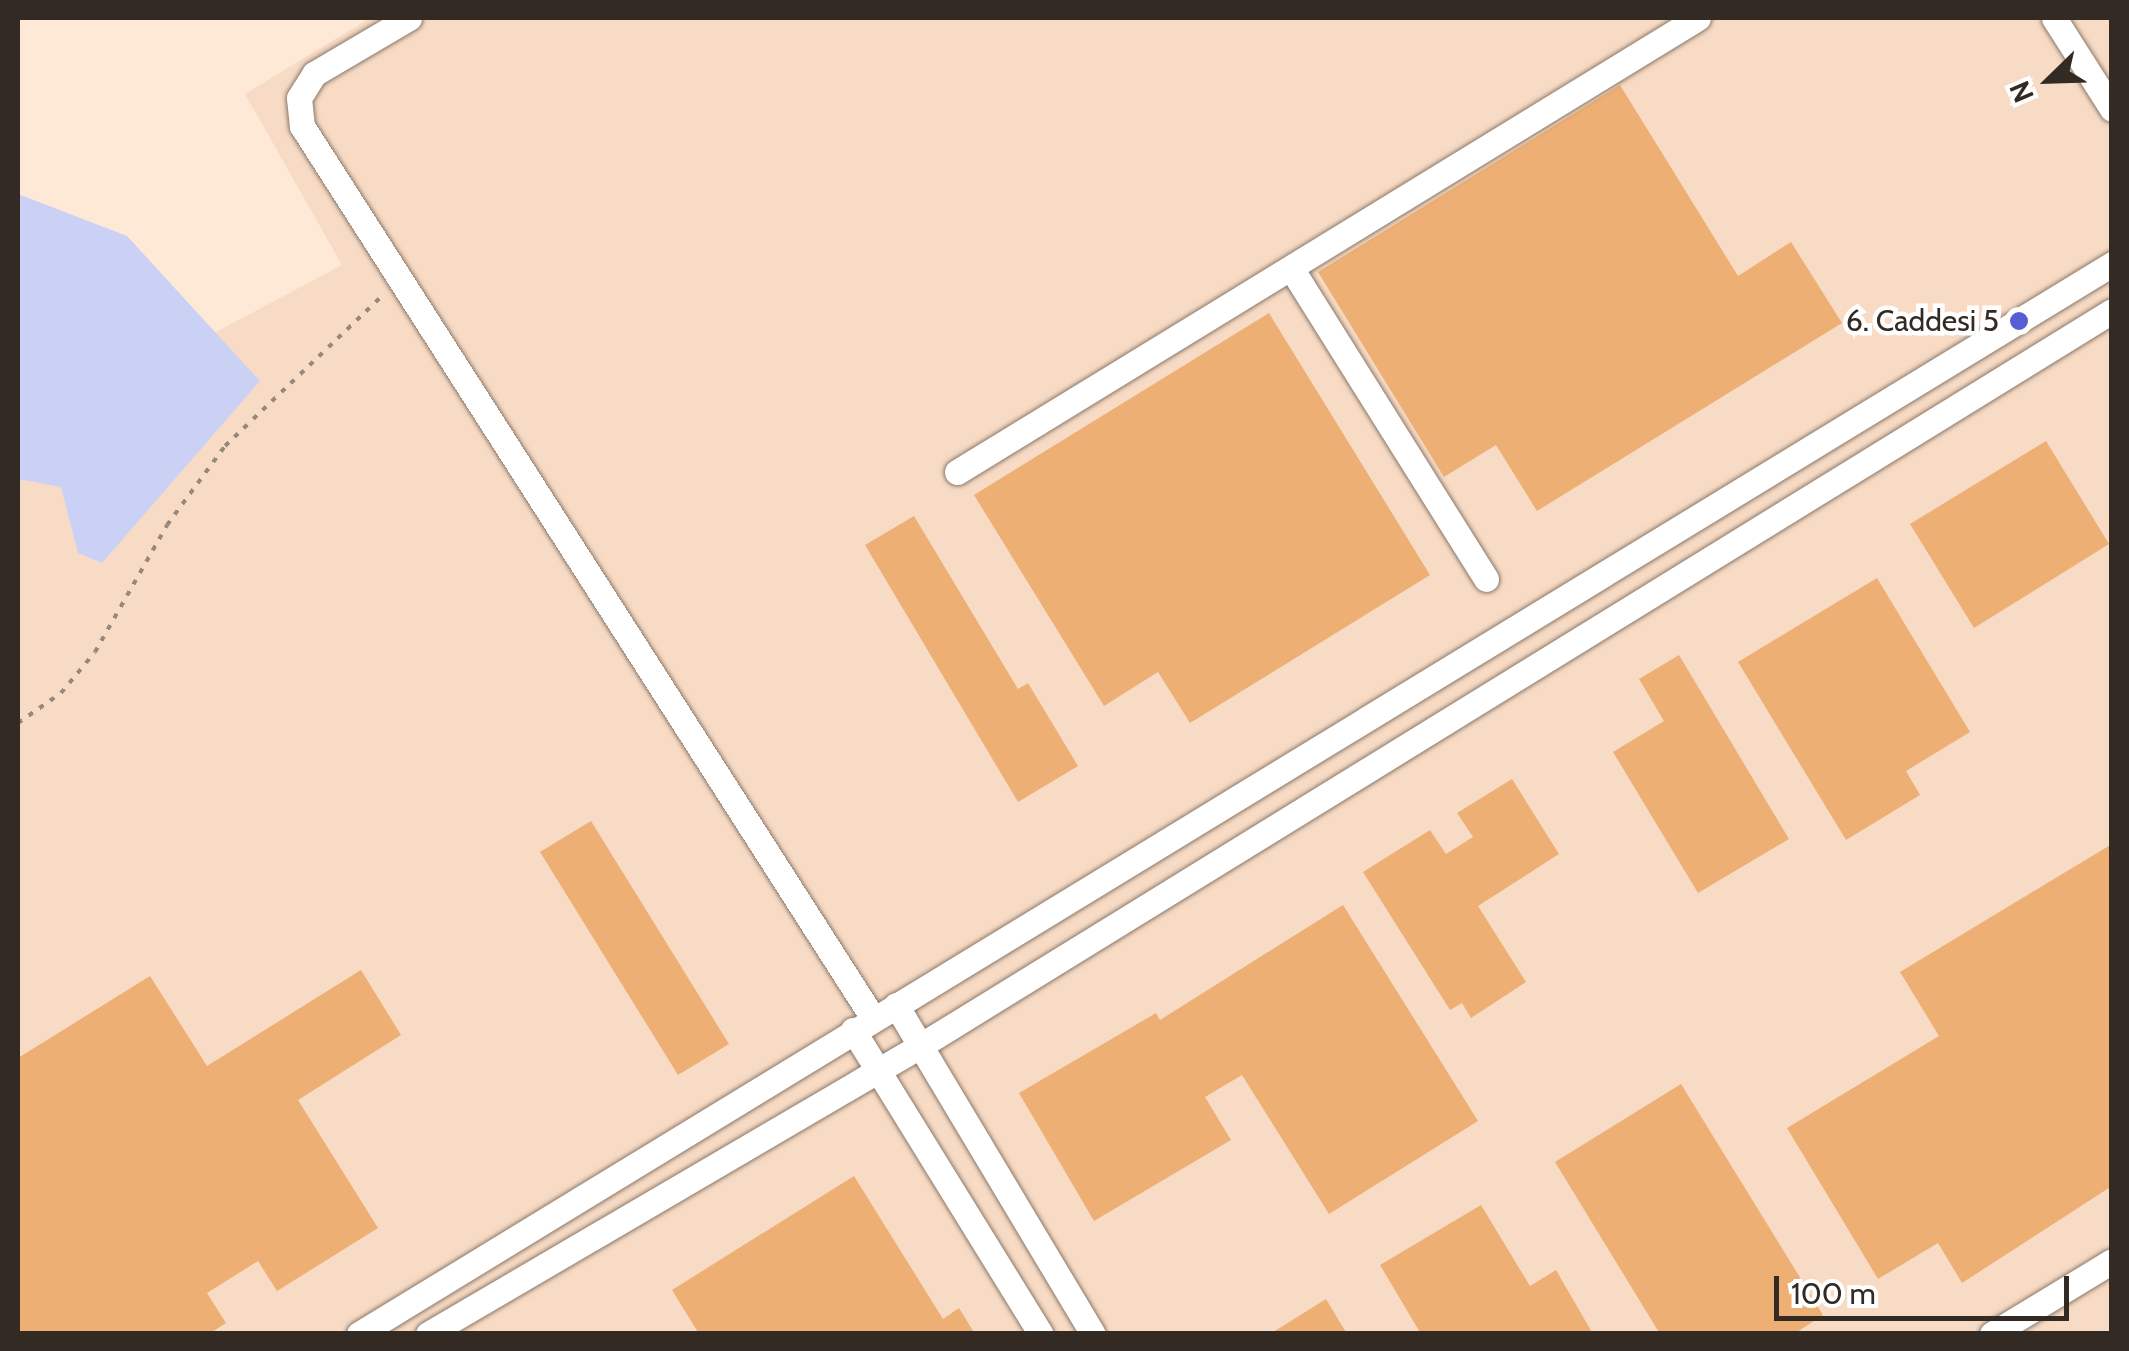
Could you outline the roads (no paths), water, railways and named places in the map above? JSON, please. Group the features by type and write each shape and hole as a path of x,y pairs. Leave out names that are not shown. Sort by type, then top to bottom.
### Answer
{"street":[{"path":"408,18 314,74 298,112 863,1024 878,1070 1041,1334"},
{"path":"958,472 1698,18"},
{"path":"2054,18 2112,109"},
{"path":"360,1334 863,1024 1400,703 2112,264"},
{"path":"1290,268 1486,579"},
{"path":"428,1334 920,1046 2112,312"},
{"path":"1400,703 1422,738"},
{"path":"896,1005 1093,1334"},
{"path":"1992,1334 2112,1260"}],"place":[{"name":"6. Caddesi 5","path":"2019,321"}]}
